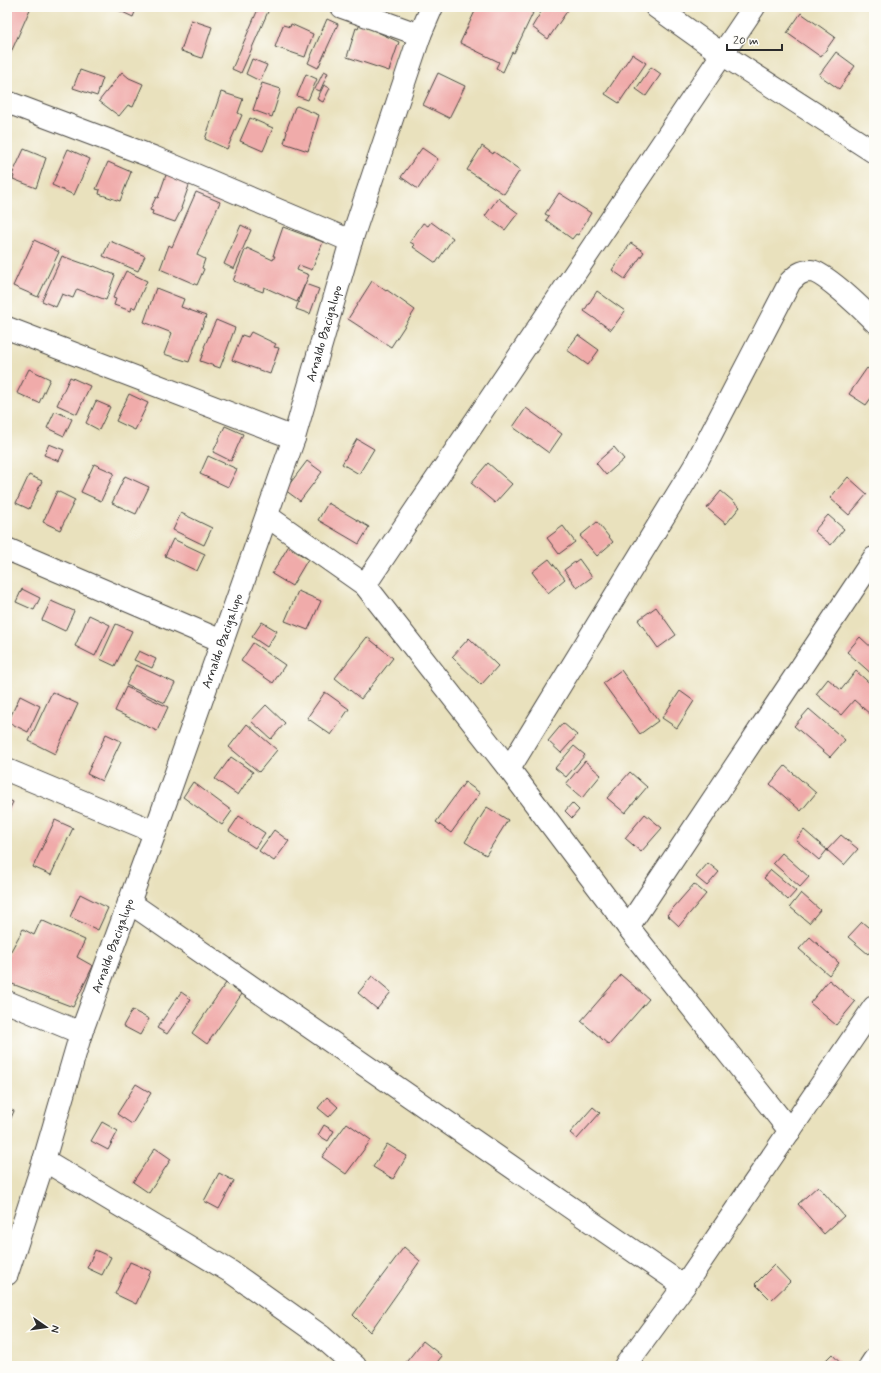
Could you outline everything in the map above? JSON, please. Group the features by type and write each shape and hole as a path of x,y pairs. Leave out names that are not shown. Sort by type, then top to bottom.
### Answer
{"street":[{"path":"342,7 420,35"},
{"name":"Arnaldo Bacigalupo","path":"7,1274 14,1232 44,1160 80,1032 155,832 294,438 351,241 420,35 432,7"},
{"path":"656,7 722,54 874,152"},
{"path":"366,585 754,7"},
{"path":"7,102 153,157 351,241"},
{"path":"508,769 694,467 790,282 800,272 813,271 823,275 874,320"},
{"path":"7,328 294,438"},
{"path":"267,516 366,585 628,927 790,1131"},
{"path":"7,549 222,642"},
{"path":"628,927 874,558"},
{"path":"7,770 155,832"},
{"path":"129,902 684,1286"},
{"path":"7,1002 80,1032"},
{"path":"625,1366 684,1286 874,1007"},
{"path":"44,1160 231,1272 321,1336 355,1366"},
{"path":"870,1366 874,1360"}],"building":[{"path":"7,7 31,7 8,59 7,58"},
{"path":"117,7 137,7 133,17 116,9"},
{"path":"259,7 270,7 241,73 232,69"},
{"path":"477,7 521,7 533,13 503,72 496,68 499,62 460,43"},
{"path":"544,7 570,7 548,39 532,27"},
{"path":"801,13 835,37 821,57 787,33"},
{"path":"327,19 338,24 318,68 308,63"},
{"path":"191,20 212,27 202,58 181,51"},
{"path":"291,24 313,34 305,57 275,47 283,25 290,27"},
{"path":"360,24 399,42 389,71 347,57 356,28 358,29"},
{"path":"836,52 855,66 839,89 819,75"},
{"path":"632,54 646,63 619,103 605,94"},
{"path":"252,59 267,65 260,81 246,74"},
{"path":"651,67 661,74 646,96 636,89"},
{"path":"80,70 103,78 97,96 73,88"},
{"path":"324,71 328,73 320,91 315,89"},
{"path":"122,72 129,78 143,84 133,107 128,105 119,116 99,101"},
{"path":"438,73 465,86 449,118 423,105"},
{"path":"306,74 317,79 308,100 297,96"},
{"path":"262,83 281,89 272,117 253,110"},
{"path":"324,85 330,88 323,102 317,99"},
{"path":"221,92 243,99 238,113 242,115 227,149 205,139"},
{"path":"297,106 319,115 308,151 284,143 286,131 295,107"},
{"path":"250,118 273,128 263,151 240,141"},
{"path":"482,146 493,154 494,152 520,170 504,194 467,170"},
{"path":"422,148 438,159 418,189 401,177"},
{"path":"24,149 46,158 36,188 13,179 14,176 12,175"},
{"path":"68,149 90,159 74,195 52,185"},
{"path":"108,162 131,172 120,201 99,194 100,190 96,189"},
{"path":"168,169 192,177 182,208 175,222 152,214 153,211 150,210 156,197 158,198"},
{"path":"196,192 220,202 197,255 205,259 202,268 204,269 197,285 160,269 169,245 172,247"},
{"path":"559,193 591,213 578,235 576,234 572,239 546,220 549,216 545,214"},
{"path":"498,198 518,213 505,230 485,216"},
{"path":"431,222 453,238 436,263 413,247 415,245 410,242 423,223 428,226"},
{"path":"241,225 251,230 234,269 224,264"},
{"path":"283,227 323,242 312,270 299,265 297,270 309,275 297,302 264,287 263,292 233,281 247,248 273,260"},
{"path":"34,240 59,252 38,297 13,286"},
{"path":"110,241 145,256 138,271 103,256"},
{"path":"631,243 644,252 625,279 612,270"},
{"path":"62,256 93,267 94,266 115,275 106,300 77,289 73,298 62,294 56,307 42,301"},
{"path":"126,271 147,281 135,308 132,307 131,311 114,305 116,299 113,298"},
{"path":"372,281 415,310 391,347 348,319"},
{"path":"305,284 319,289 310,314 296,309"},
{"path":"156,288 184,299 181,307 206,316 189,362 164,354 172,333 144,322"},
{"path":"597,291 625,311 611,330 584,311"},
{"path":"216,320 235,328 220,368 200,361 205,348 204,347"},
{"path":"251,332 276,344 274,347 279,348 270,374 232,360 242,335 248,337"},
{"path":"578,335 599,350 588,365 567,350"},
{"path":"867,368 874,373 874,394 866,405 849,394"},
{"path":"29,369 50,379 39,403 17,393"},
{"path":"70,377 90,386 77,414 57,405"},
{"path":"129,394 148,403 135,430 116,421"},
{"path":"96,401 110,407 99,430 86,423"},
{"path":"526,408 562,434 549,453 513,427"},
{"path":"55,411 72,419 64,436 47,428"},
{"path":"225,426 243,434 231,461 213,452"},
{"path":"357,439 374,449 359,474 342,464"},
{"path":"49,444 64,450 59,461 44,455"},
{"path":"614,447 624,459 606,475 596,463"},
{"path":"208,456 237,469 228,487 200,474"},
{"path":"307,461 322,472 300,501 285,490"},
{"path":"488,463 512,484 495,503 471,483"},
{"path":"94,464 114,473 101,501 81,492"},
{"path":"29,475 42,481 29,509 16,503"},
{"path":"125,476 149,487 136,514 112,503"},
{"path":"848,477 867,494 849,515 830,498"},
{"path":"57,491 75,500 60,530 43,522"},
{"path":"721,491 740,507 726,524 707,508"},
{"path":"328,503 369,527 359,544 318,520"},
{"path":"181,513 212,528 204,545 173,530"},
{"path":"828,515 844,529 831,545 814,531"},
{"path":"597,522 613,542 597,556 580,536"},
{"path":"563,526 575,542 559,554 547,538"},
{"path":"173,539 205,554 197,571 165,556"},
{"path":"288,547 308,559 292,586 272,574"},
{"path":"549,559 565,579 548,593 532,572"},
{"path":"579,559 592,577 577,588 564,570"},
{"path":"22,589 40,598 34,610 16,602"},
{"path":"298,591 321,601 308,630 285,621"},
{"path":"51,601 74,611 65,631 42,620"},
{"path":"656,607 676,635 658,648 638,620"},
{"path":"89,615 110,625 95,656 75,646"},
{"path":"262,622 277,631 267,647 252,637"},
{"path":"116,624 132,631 115,666 100,659"},
{"path":"367,637 393,658 361,699 335,678"},
{"path":"860,637 874,650 874,676 847,652"},
{"path":"469,638 498,666 481,685 452,657"},
{"path":"253,643 285,665 273,683 241,661"},
{"path":"139,651 156,659 152,668 134,660"},
{"path":"136,665 175,683 165,703 126,685"},
{"path":"621,670 658,721 640,734 603,683"},
{"path":"856,671 874,687 874,712 871,715 854,700 841,715 816,694 828,679 841,690"},
{"path":"126,687 168,707 157,731 115,711"},
{"path":"680,691 694,701 677,728 662,718"},
{"path":"52,692 78,704 55,754 29,741"},
{"path":"325,692 349,709 331,735 307,718"},
{"path":"20,696 40,706 28,732 8,722"},
{"path":"266,705 285,723 271,739 251,721"},
{"path":"809,709 845,740 830,757 794,726"},
{"path":"563,723 577,735 561,753 548,741"},
{"path":"247,724 277,750 259,772 229,747"},
{"path":"106,734 121,741 102,781 87,774"},
{"path":"574,746 585,755 566,777 555,768"},
{"path":"231,757 253,772 238,795 215,779"},
{"path":"585,761 601,775 582,798 566,784"},
{"path":"785,766 816,793 801,811 770,784"},
{"path":"630,772 647,787 625,813 607,798"},
{"path":"193,782 232,811 222,825 183,797"},
{"path":"465,782 480,793 451,833 436,822"},
{"path":"7,799 13,802 7,814"},
{"path":"572,803 579,810 572,818 565,811"},
{"path":"487,807 508,820 486,855 465,842"},
{"path":"645,814 662,828 641,852 625,838"},
{"path":"239,816 265,833 255,848 229,831"},
{"path":"55,820 73,828 51,875 33,867"},
{"path":"274,830 289,841 274,861 259,851"},
{"path":"804,830 827,850 819,860 796,840"},
{"path":"841,835 858,849 844,865 827,850"},
{"path":"782,853 809,877 800,887 773,863"},
{"path":"708,863 719,872 707,886 696,877"},
{"path":"771,870 796,891 788,900 764,878"},
{"path":"694,884 706,894 679,926 667,915"},
{"path":"801,893 820,910 809,923 790,907"},
{"path":"80,894 108,908 98,930 70,917"},
{"path":"41,920 85,940 77,957 93,966 73,1007 7,982 7,958 23,929 34,935"},
{"path":"862,922 874,932 874,947 868,954 848,937"},
{"path":"810,937 839,963 829,975 799,949"},
{"path":"621,975 649,999 609,1045 581,1021"},
{"path":"372,976 391,992 377,1009 358,993"},
{"path":"829,980 855,1002 836,1025 810,1003"},
{"path":"226,983 242,994 207,1044 192,1033"},
{"path":"181,992 191,999 167,1034 157,1028"},
{"path":"132,1010 149,1019 140,1035 123,1026"},
{"path":"136,1084 151,1093 132,1124 117,1114"},
{"path":"327,1097 338,1107 329,1117 318,1108"},
{"path":"593,1107 600,1113 577,1139 570,1133"},
{"path":"7,1108 14,1111 7,1127"},
{"path":"102,1122 118,1131 108,1150 91,1141"},
{"path":"347,1123 371,1140 346,1174 322,1157"},
{"path":"324,1125 334,1131 328,1141 318,1135"},
{"path":"387,1144 407,1156 393,1179 373,1167"},
{"path":"155,1148 171,1159 149,1193 133,1182"},
{"path":"219,1173 234,1181 219,1209 204,1201"},
{"path":"818,1186 844,1216 824,1234 798,1204"},
{"path":"404,1247 420,1261 370,1332 353,1315"},
{"path":"95,1250 111,1257 102,1275 87,1268"},
{"path":"130,1262 151,1271 136,1304 115,1294"},
{"path":"774,1265 790,1282 771,1300 755,1284"},
{"path":"423,1341 442,1356 434,1366 403,1366"},
{"path":"832,1354 843,1366 820,1366"}]}
